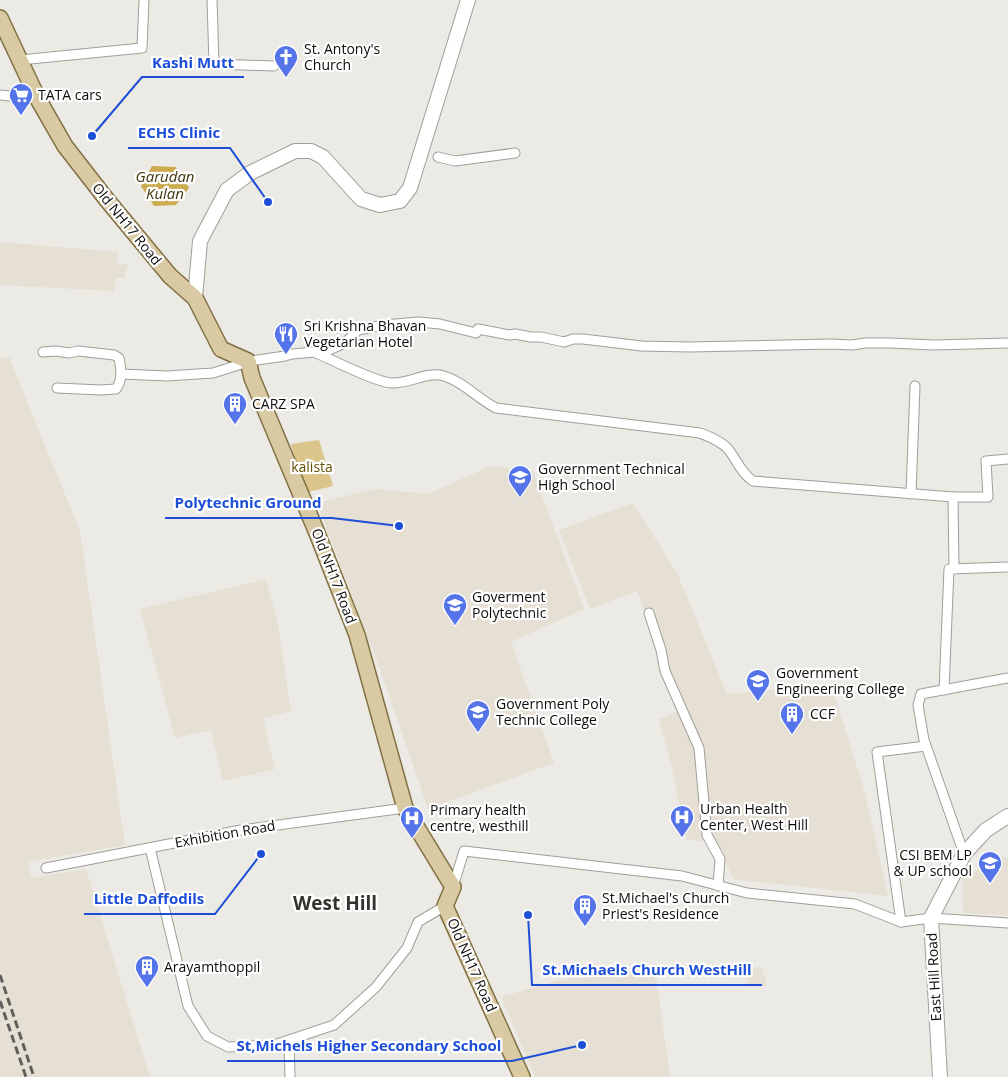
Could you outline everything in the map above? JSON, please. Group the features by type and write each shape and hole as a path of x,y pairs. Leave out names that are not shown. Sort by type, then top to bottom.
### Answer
{"main road":[{"name":"Old NH17 Road","path":"0,18 38,98 65,146 170,276 195,298 221,349 248,361 252,378 317,533 357,635 405,808 453,887 446,906 522,1077"}],"street":[{"path":"20,60 142,48 144,0"},
{"path":"212,0 214,64 274,66"},
{"path":"195,298 200,241 227,190 250,173 295,151 311,151 323,157 362,200 380,205 400,202 410,188 468,0"},
{"path":"0,95 38,98"},
{"path":"438,157 455,161 515,153"},
{"path":"121,374 168,376 213,373 248,361 289,354 316,353 339,347 358,330 415,322 440,324 476,333 478,329 510,335 541,337 564,342 573,339 583,339 642,346 1008,343"},
{"path":"43,352 69,353 78,351 114,355 119,358 121,374 119,385 113,390 58,388"},
{"path":"316,353 383,381 404,382 430,374 442,375 458,381 482,401 496,408 700,433 714,438 727,448 745,476 753,481 953,497 988,497 986,461 1008,459"},
{"path":"912,494 915,386"},
{"path":"953,497 954,569"},
{"path":"944,690 949,569 1008,567"},
{"path":"649,613 662,650 666,671 700,748 707,835 720,859 718,886"},
{"path":"964,854 926,746 918,705 921,694 1008,678"},
{"path":"901,922 876,752 926,746"},
{"name":"Exhibition Road","path":"46,868 240,830 405,808"},
{"name":"East Hill Road","path":"940,1077 931,918 964,854 986,830 1008,816"},
{"path":"150,848 188,1006 207,1036 228,1047 274,1045 334,1025 376,987 407,948 418,922 446,906"},
{"path":"453,887 464,851 682,876 747,893 855,904 901,922 931,918 1008,923"},
{"path":"289,1040 290,1077"}],"shaded area":[{"path":"0,242 117,252 118,265 128,263 124,278 115,278 114,291 0,285"},
{"path":"9,357 80,531 125,845 28,862 31,878 86,869 150,1077 0,1077 0,359"},
{"name":"Goverment Polytechnic","path":"490,466 533,471 584,609 511,642 554,763 428,809 382,675 317,503 375,489 428,494"},
{"name":"Government Engineering College","path":"633,503 677,573 727,694 831,684 864,789 888,896 733,879 717,842 687,840 659,719 683,709 637,591 590,609 559,530"},
{"path":"266,579 278,625 291,711 263,718 275,769 223,781 211,730 175,738 140,609"},
{"path":"1002,857 1008,858 1008,915 965,913 963,910 962,878"},
{"path":"762,967 762,975 766,975 766,986 748,987 748,968"},
{"path":"655,968 670,1077 535,1077 501,997 559,980"}],"green space":[{"name":"kalista","path":"319,440 333,486 304,493 291,444"}],"water":[{"name":"Garudan Kulan","path":"152,166 176,167 189,188 176,205 154,206 141,186"}],"railway":[{"path":"0,975 34,1077"},
{"path":"0,1001 26,1077"}],"place":[{"name":"St. Antony's Church","path":"286,78"},
{"name":"TATA cars","path":"21,116"},
{"name":"Kashi Mutt","path":"92,136"},
{"name":"ECHS Clinic","path":"268,202"},
{"name":"Sri Krishna Bhavan Vegetarian Hotel","path":"286,355"},
{"name":"CARZ SPA","path":"235,425"},
{"name":"Government Technical High School","path":"520,498"},
{"name":"Polytechnic Ground","path":"399,526"},
{"name":"Goverment Polytechnic","path":"455,626"},
{"name":"Government Engineering College","path":"758,702"},
{"name":"Government Poly Technic College","path":"478,733"},
{"name":"CCF","path":"792,735"},
{"name":"Urban Health Center, West Hill","path":"682,838"},
{"name":"Primary health centre, westhill","path":"412,839"},
{"name":"Little Daffodils","path":"261,854"},
{"name":"CSI BEM LP & UP school","path":"990,884"},
{"name":"St.Michaels Church WestHill","path":"528,915"},
{"name":"St.Michael's Church Priest's Residence","path":"585,927"},
{"name":"Arayamthoppil","path":"147,988"},
{"name":"St,Michels Higher Secondary School","path":"582,1045"}],"district":[{"name":"West Hill","path":"335,903"}]}
